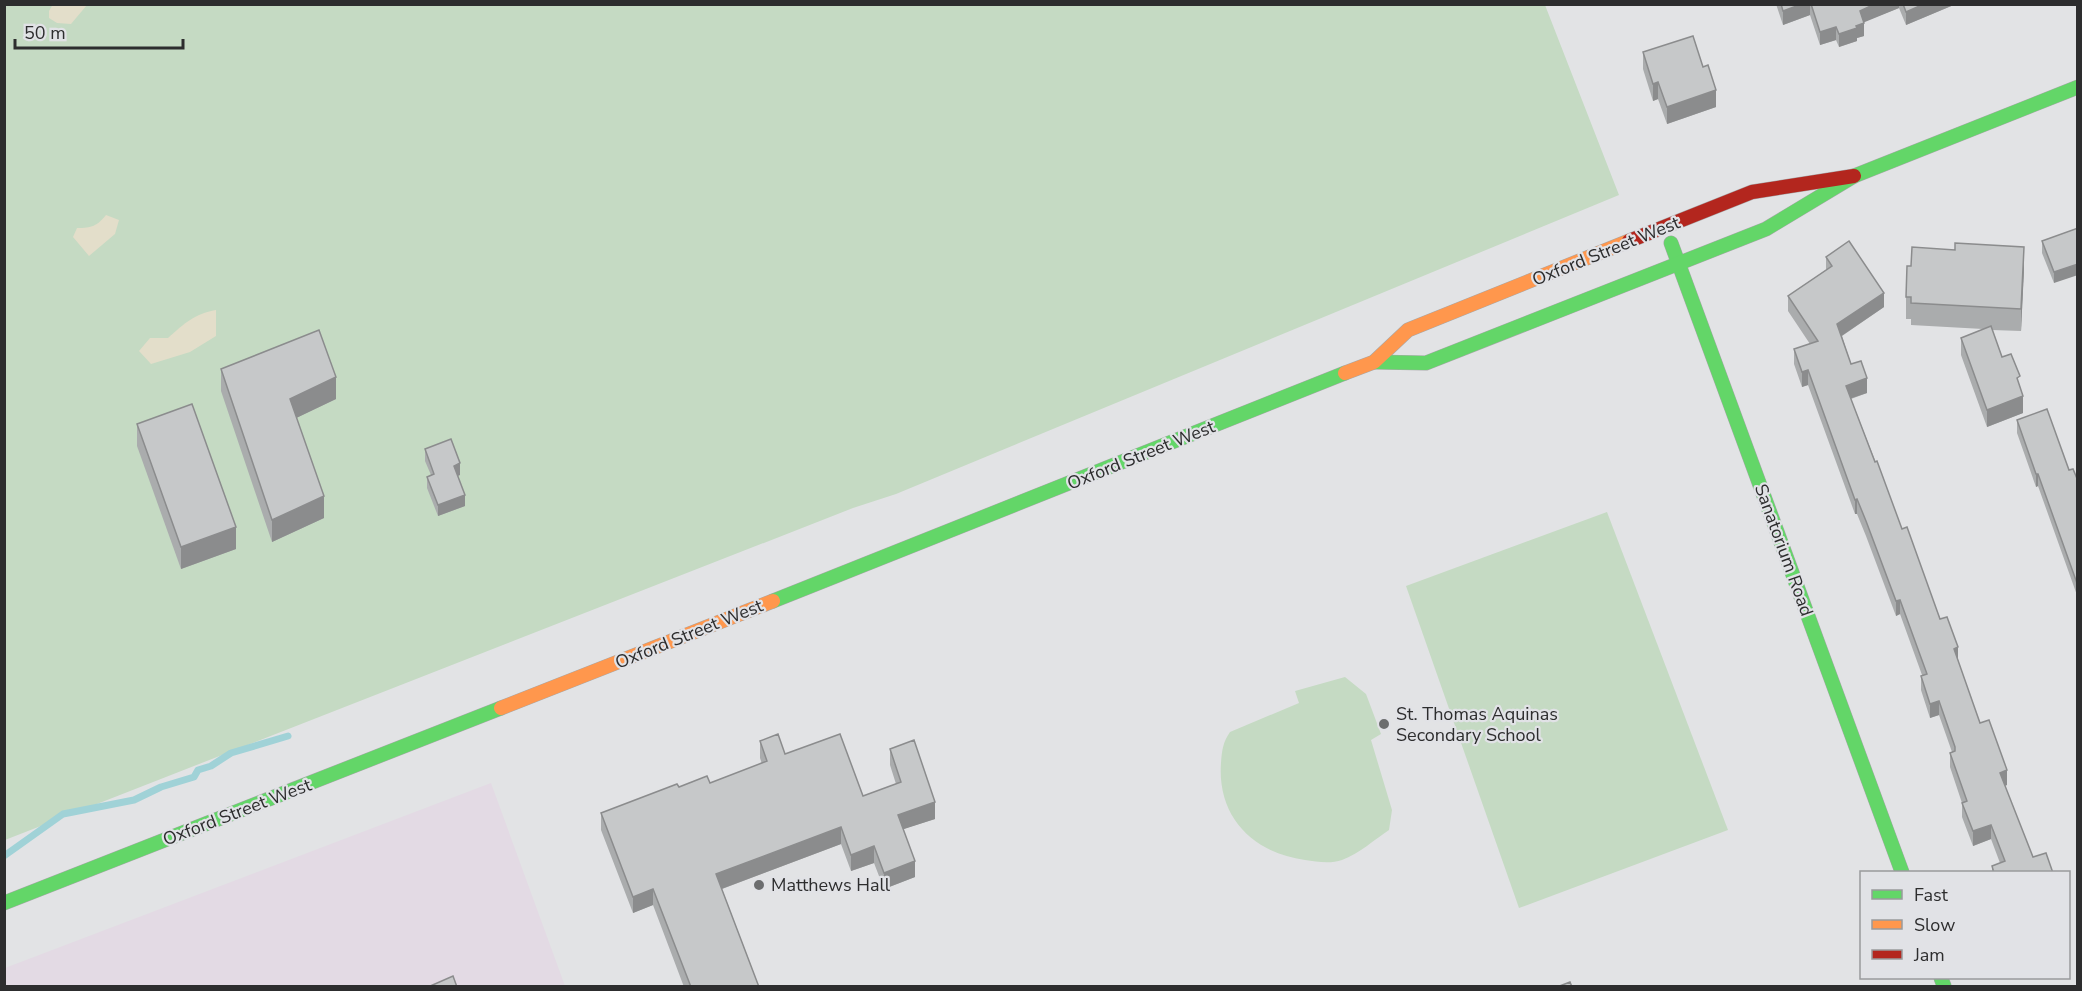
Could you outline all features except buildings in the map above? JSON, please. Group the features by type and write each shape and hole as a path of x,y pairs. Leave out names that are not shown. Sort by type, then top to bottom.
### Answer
{"main road":[{"name":"Oxford Street West","path":"1374,362 1426,363 1766,229 1854,176 2078,87"},
{"name":"Oxford Street West","path":"4,903 426,739 1374,362 1408,330 1752,192 1854,176"},
{"name":"Sanatorium Road","path":"1665,227 1901,871"}],"shaded area":[{"path":"491,783 565,986 5,986 5,968"}],"green space":[{"path":"5,5 1545,5 1619,195 896,494 853,508 5,840"},
{"path":"1607,512 1728,830 1519,908 1406,586"},
{"path":"1345,677 1366,694 1381,734 1371,740 1392,810 1389,830 1355,854 1338,861 1319,862 1286,856 1255,840 1232,816 1221,782 1224,743 1230,732 1299,703 1295,691"}],"sand":[{"path":"53,4 87,5 71,24 57,23 49,18 49,11"},
{"path":"106,215 119,220 115,234 89,256 73,237 77,228 94,226"},
{"path":"216,310 216,336 190,352 151,364 139,351 150,338 168,338 196,317"}],"waterway":[{"path":"4,856 63,814 134,800 161,787 194,777 198,770 211,766 231,753 288,736"}],"traffic: fast":[{"path":"1374,362 1426,363 1766,229 1854,176 2078,87"},
{"path":"1671,243 1902,871"},
{"path":"773,601 1345,373"},
{"path":"4,903 501,708"},
{"path":"1941,979 1944,986"}],"traffic: slow":[{"path":"1345,373 1374,362 1408,330 1629,241"},
{"path":"501,708 773,601"}],"traffic: jam":[{"path":"1629,241 1752,192 1854,176"}],"place":[{"name":"St. Thomas Aquinas Secondary School","path":"1384,724"},
{"name":"Matthews Hall","path":"759,885"}]}
